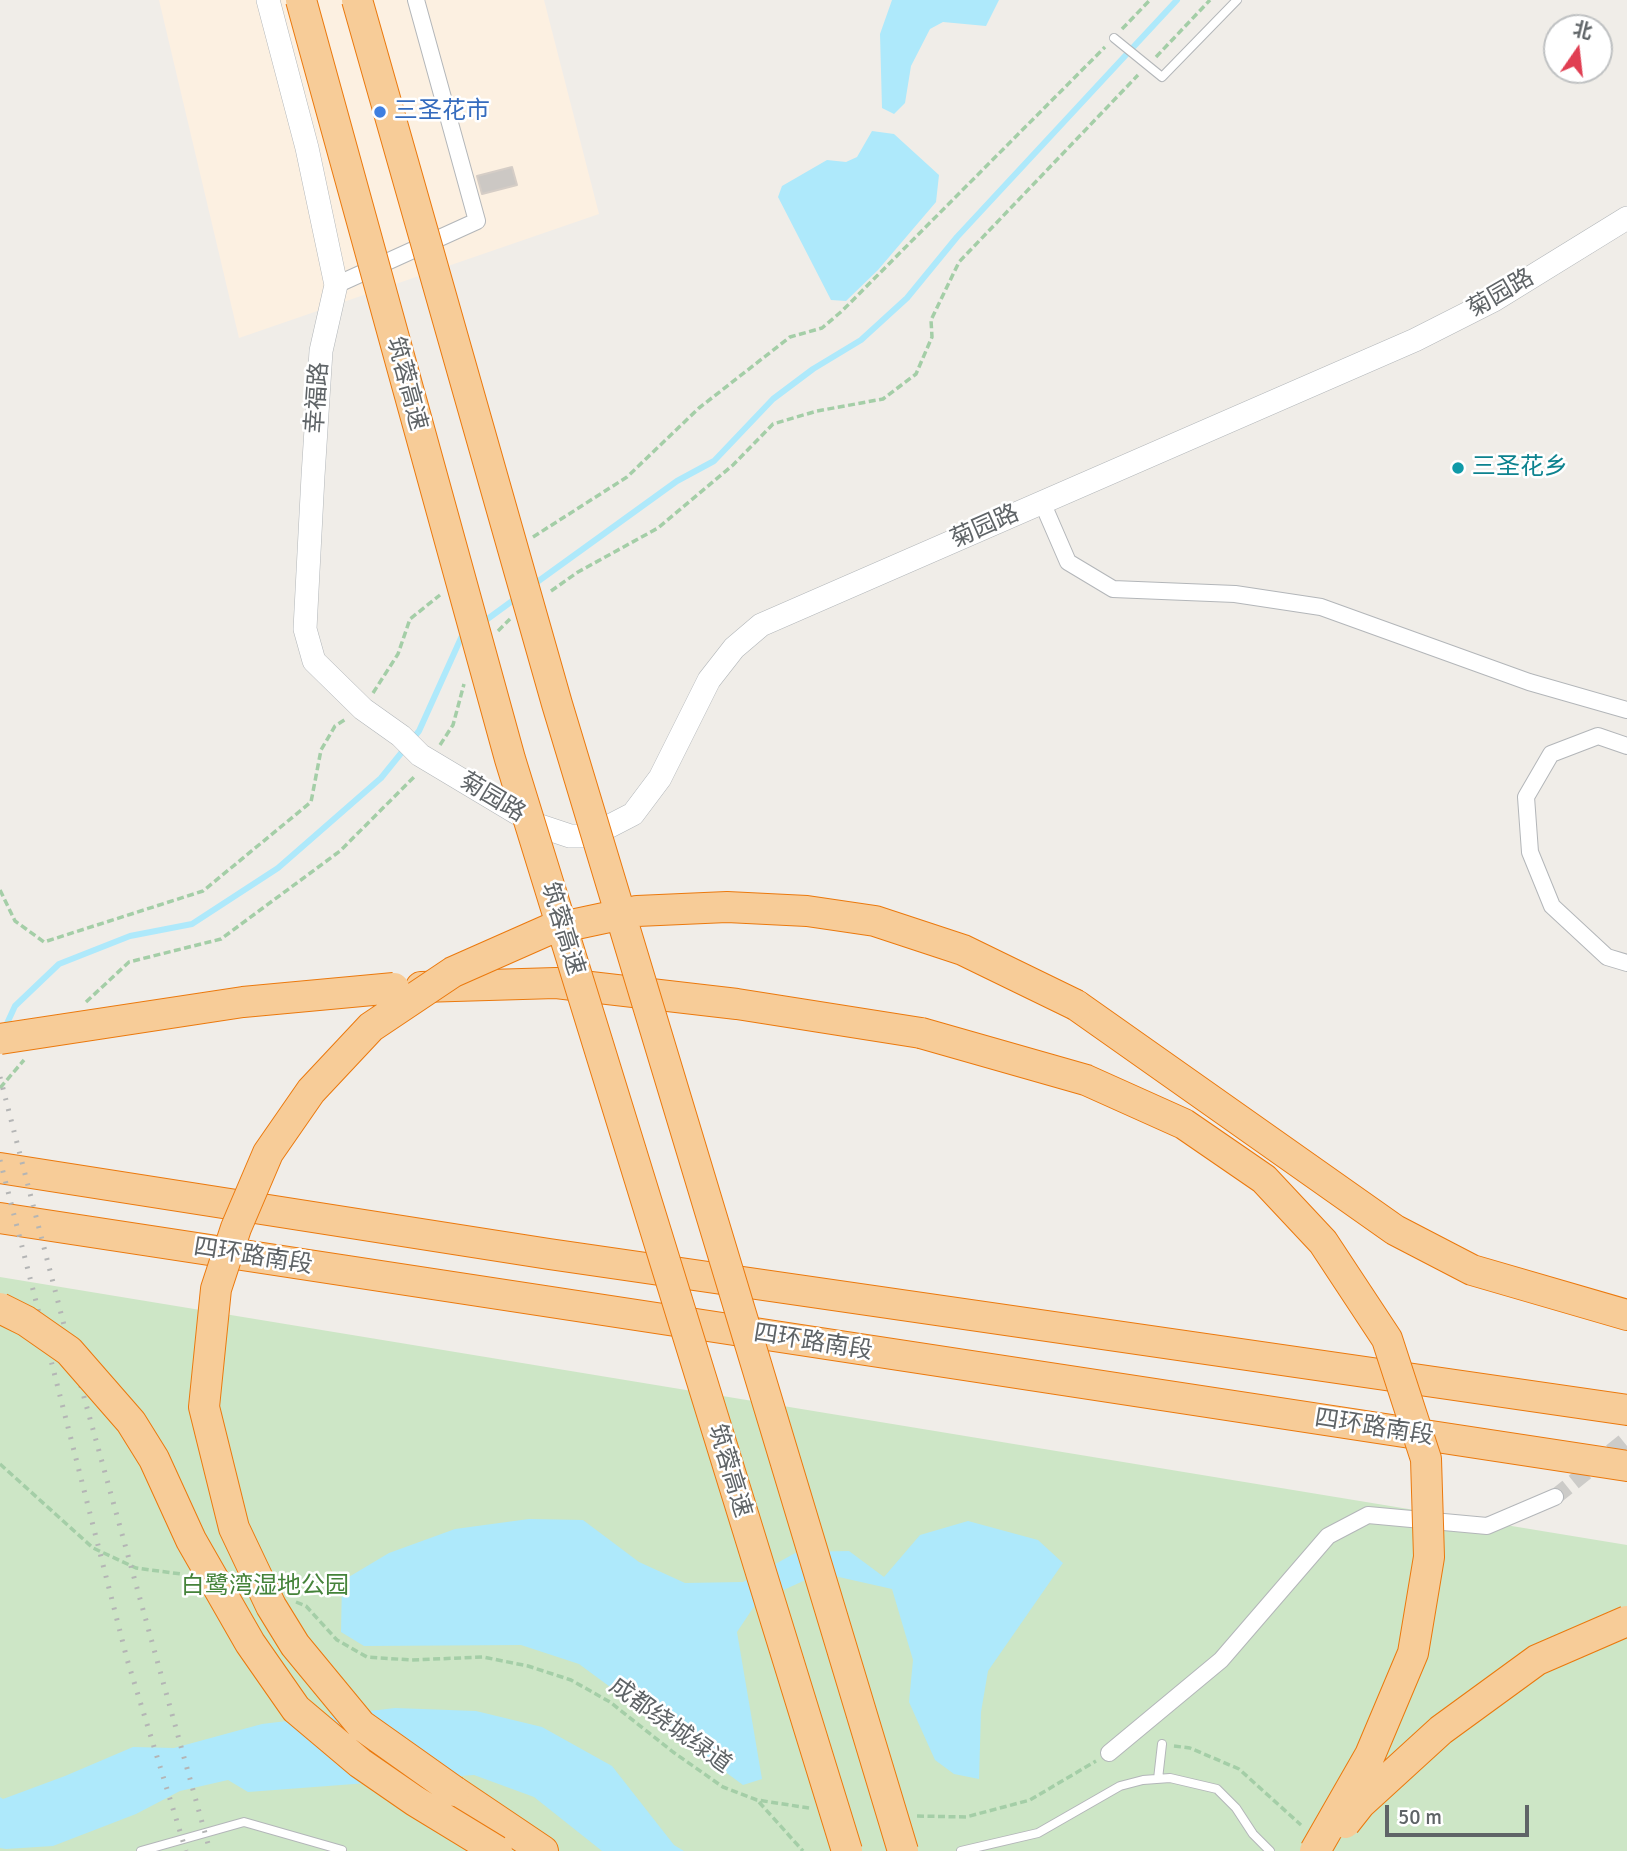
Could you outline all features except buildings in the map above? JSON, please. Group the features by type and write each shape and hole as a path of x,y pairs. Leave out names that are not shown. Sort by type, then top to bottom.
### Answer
{"highway":[{"name":"筑蓉高速","path":"301,0 510,759 847,1851"},
{"path":"357,0 557,704 903,1851"},
{"path":"543,1851 361,1725 295,1645 271,1606 234,1528 204,1407 216,1289 236,1228 268,1153 311,1091 371,1027 453,972 548,930 637,911 727,907 807,911 875,921 963,950 1076,1004 1395,1230 1472,1270 1627,1315"},
{"path":"0,1039 243,1002 394,988 556,983 737,1004 921,1033 1086,1080 1185,1124 1264,1179 1323,1242 1387,1339 1426,1459 1429,1557 1413,1653 1370,1755 1309,1839"},
{"name":"四环路南段","path":"0,1168 563,1256 1627,1410"},
{"name":"四环路南段","path":"12,1220 1627,1466"},
{"path":"0,1308 26,1321 69,1351 131,1422 154,1459 191,1540 250,1643 296,1709 360,1763 415,1801 497,1851"},
{"path":"1324,1851 1360,1804 1441,1730 1538,1660 1627,1621"}],"street":[{"name":"幸福路","path":"268,0 307,148 336,285 321,351 304,629 314,661 363,709 425,757"},
{"path":"336,285 477,220 416,0"},
{"name":"菊园路","path":"425,757 537,825 570,836 584,836 604,830 633,814 660,778 709,680 734,648 761,625 1415,340 1494,300 1627,218"},
{"path":"1042,502 1068,562 1113,589 1236,594 1321,607 1528,682 1627,710"},
{"path":"1627,746 1598,736 1551,754 1526,797 1530,852 1552,906 1607,957 1627,964"},
{"path":"1109,1753 1222,1660 1328,1536 1368,1515 1487,1526 1555,1497"}],"lane":[{"path":"1114,38 1162,77 1237,0"},
{"path":"1158,1779 1162,1744"},
{"path":"961,1851 1038,1833 1120,1786 1143,1780 1170,1778 1217,1789 1270,1851"},
{"path":"141,1851 244,1822 342,1850"}],"path":[{"path":"524,543 627,477 699,408 790,337 822,328 842,311 1150,0"},
{"path":"546,594 578,572 658,528 733,466 773,424 817,411 883,399 916,373 932,337 931,320 959,262 1210,0"},
{"path":"0,890 15,921 44,942 203,891 311,803 321,750 335,726 363,709 398,654 410,619 446,591"},
{"path":"497,633 504,623 515,616"},
{"path":"80,1007 129,962 221,939 340,851 453,725 467,672"},
{"path":"0,1088 31,1052"},
{"path":"0,1464 93,1548 136,1568 190,1575"},
{"name":"成都绕城绿道","path":"293,1601 306,1606 337,1640 368,1657 411,1660 482,1657 528,1666 571,1680 610,1702 723,1787 757,1800 810,1809"},
{"path":"1162,1744 1190,1748 1239,1769 1309,1839"},
{"path":"906,1816 966,1817 1030,1800 1109,1753"},
{"path":"757,1800 803,1851"}],"shaded area":[{"name":"三圣花市","path":"159,0 544,0 599,214 239,338"}],"green space":[{"name":"白鹭湾湿地公园","path":"0,1277 1627,1545 1627,1851 0,1851"}],"water":[{"path":"892,0 999,0 986,26 943,22 930,29 911,66 905,103 894,114 882,108 880,34"},
{"path":"872,131 894,134 939,175 936,202 878,270 846,301 831,300 778,197 782,186 827,160 846,162 857,157"},
{"path":"529,1519 583,1520 639,1562 685,1583 743,1582 797,1552 849,1551 884,1577 920,1535 968,1521 1038,1540 1063,1563 988,1671 981,1712 979,1779 954,1774 935,1760 909,1702 913,1660 892,1589 821,1573 757,1602 737,1632 762,1779 743,1785 579,1664 521,1645 364,1646 341,1632 342,1581 389,1553 455,1529"},
{"path":"395,1708 476,1711 542,1727 612,1766 674,1845 684,1851 602,1851 534,1797 474,1775 248,1792 228,1780 180,1791 136,1814 53,1846 0,1848 0,1797 3,1799 65,1776 133,1747 174,1748 262,1724"}],"waterway":[{"path":"533,585 677,481 714,461 773,399 813,369 861,340 907,298 957,237 1177,0"},
{"path":"482,623 519,596"},
{"path":"4,1030 15,1006 59,964 130,936 192,924 278,868 381,778 419,731 461,638 468,633"}],"tunnel":[{"path":"1555,1497 1627,1439"}],"railway":[{"path":"0,1077 64,1325 210,1851"},
{"path":"0,1160 127,1659 186,1851"}],"place":[{"name":"三圣花市","path":"380,112"},
{"name":"三圣花乡","path":"1458,468"}]}
